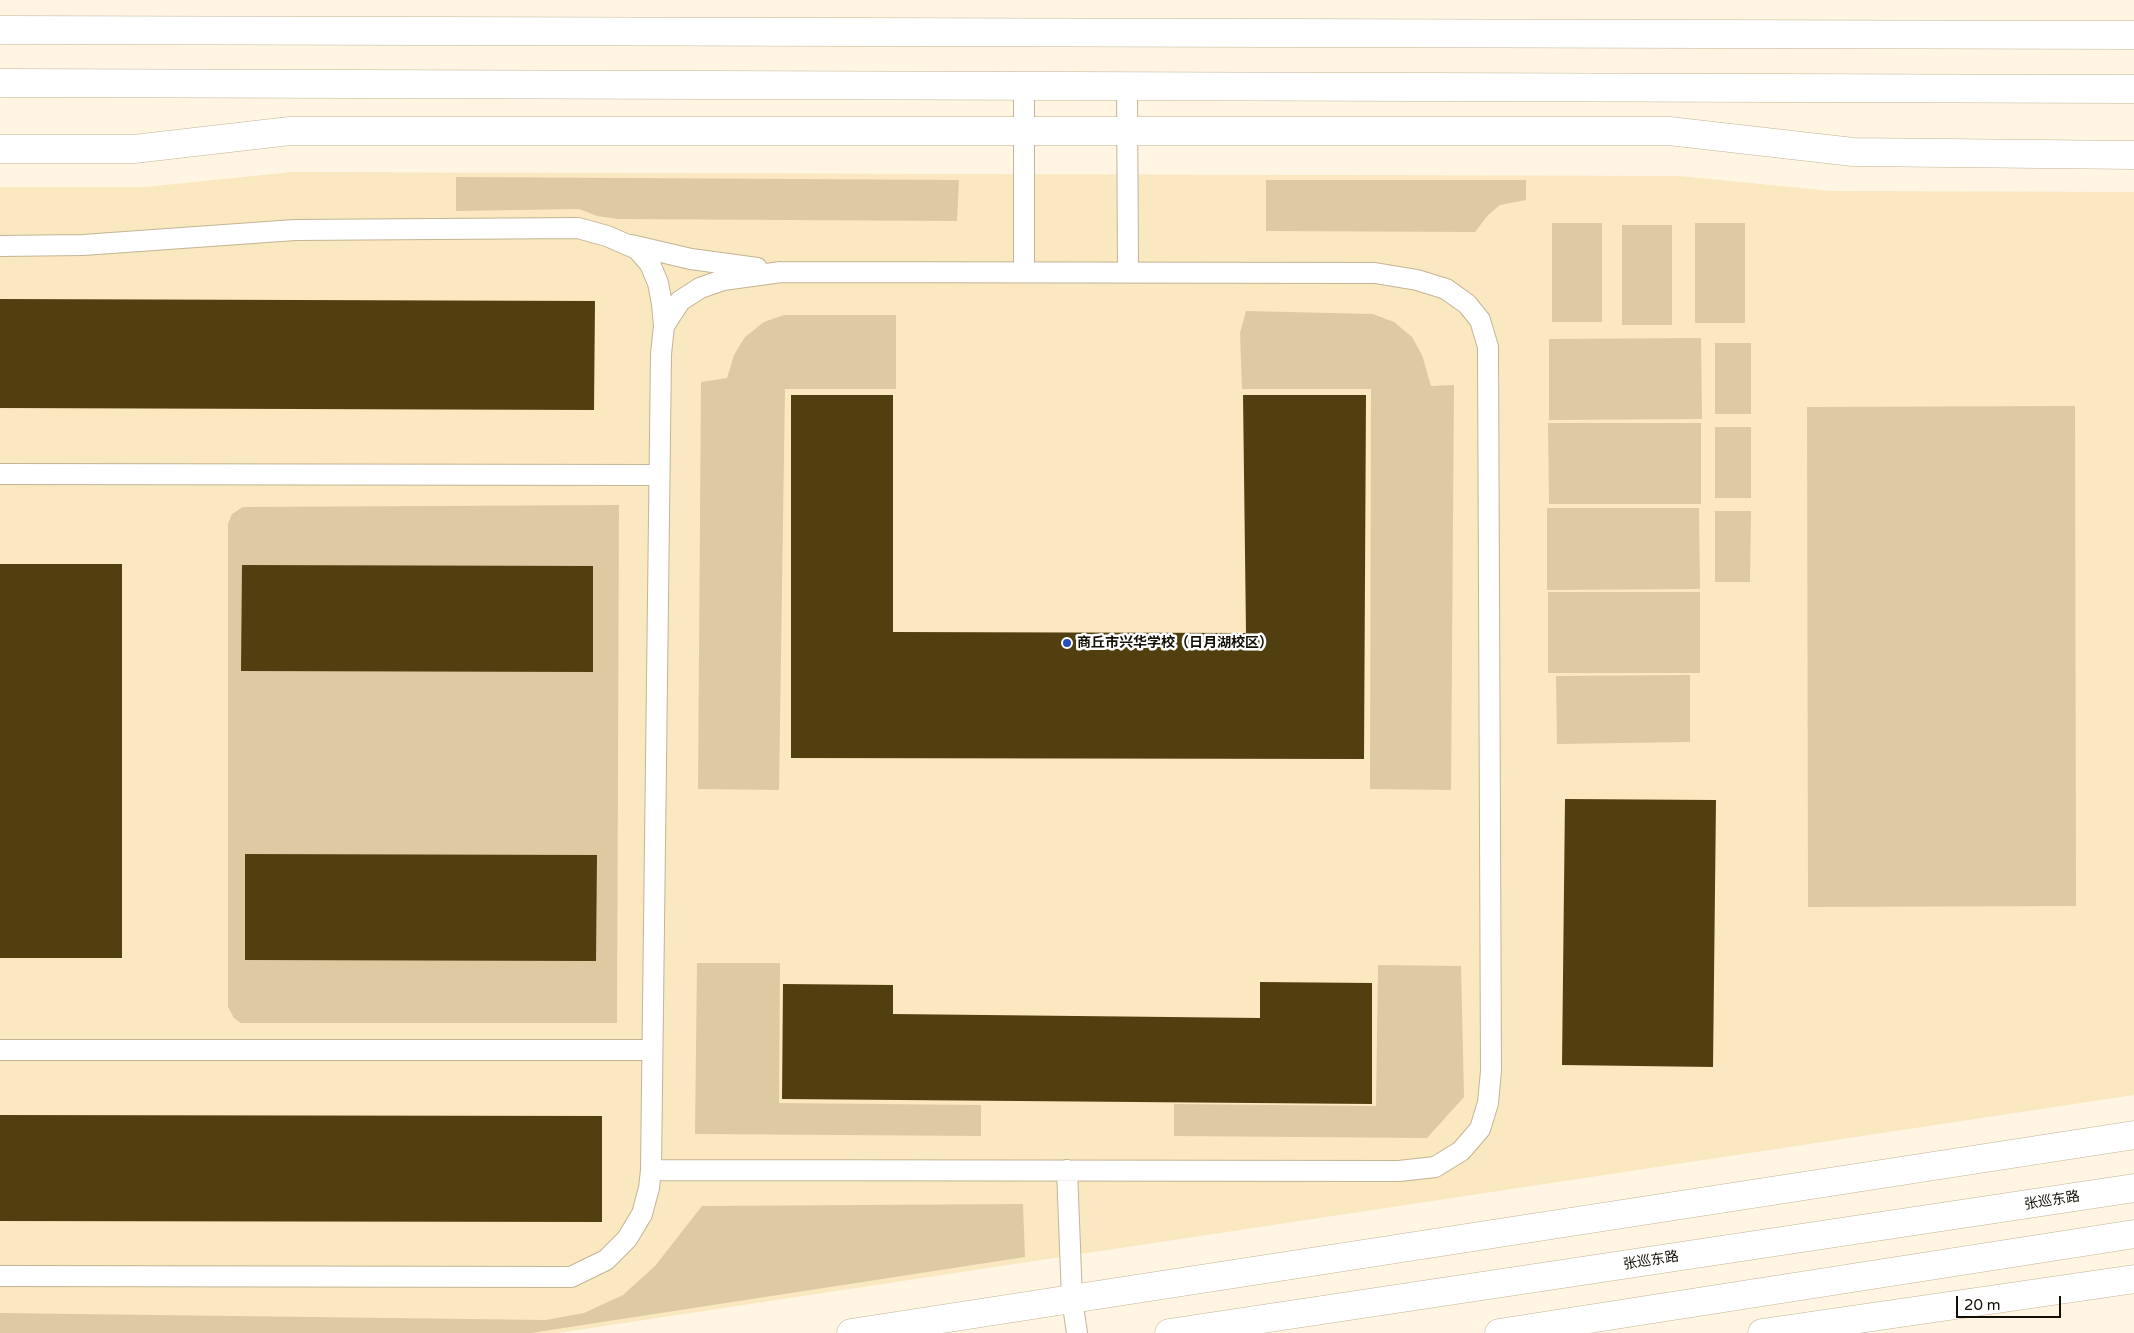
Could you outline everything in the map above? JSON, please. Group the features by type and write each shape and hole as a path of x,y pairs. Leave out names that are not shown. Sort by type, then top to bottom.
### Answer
{"main road":[{"path":"0,30 2134,35"},
{"path":"0,83 2134,89"},
{"path":"0,149 134,149 290,131 1669,131 1852,152 2134,155"},
{"path":"851,1333 2134,1135"},
{"name":"张巡东路","path":"1169,1333 2134,1188"},
{"path":"1499,1333 2134,1234"},
{"path":"1762,1333 2134,1279"}],"lane":[{"path":"1024,86 1024,272"},
{"path":"1127,86 1128,272"},
{"path":"0,246 83,245 295,230 578,228 607,236 637,249 650,264 660,290 664,326 661,354 651,1170 649,1188 642,1214 627,1239 606,1260 571,1276 0,1276"},
{"path":"624,243 699,260 782,272"},
{"path":"651,1170 1399,1171 1435,1167 1461,1151 1480,1129 1488,1103 1491,1071 1488,347 1480,320 1467,304 1446,289 1417,280 1375,273 782,272 723,280 700,288 680,301 664,326"},
{"path":"0,474 660,475"},
{"path":"0,1050 652,1050"},
{"path":"1067,1170 1072,1299 1077,1333"}],"shaded area":[{"name":"商丘市兴华学校（日月湖校区）","path":"292,172 1680,176 1831,191 2134,192 2134,1095 558,1333 0,1333 0,187 145,187"},
{"path":"456,177 959,180 957,221 618,219 597,216 579,209 456,211"},
{"path":"1266,180 1526,180 1526,200 1500,205 1488,215 1475,232 1266,231"},
{"path":"1552,223 1602,223 1602,322 1552,322"},
{"path":"1695,223 1745,223 1745,323 1695,323"},
{"path":"1622,225 1672,225 1672,325 1622,325"},
{"path":"1246,311 1373,314 1394,322 1412,337 1422,355 1431,386 1454,385 1451,790 1370,789 1371,389 1242,389 1240,333"},
{"path":"784,315 896,315 896,389 785,389 779,790 698,789 701,382 727,378 734,355 745,337 764,322"},
{"path":"1701,338 1702,419 1549,420 1549,339"},
{"path":"1715,343 1751,343 1751,414 1715,414"},
{"path":"2075,406 2076,906 1808,907 1807,407"},
{"path":"1548,423 1701,423 1701,504 1549,504"},
{"path":"1715,427 1751,427 1751,498 1715,498"},
{"path":"619,505 617,1023 241,1023 234,1018 228,1007 228,524 232,514 243,507"},
{"path":"1547,508 1699,508 1700,589 1547,590"},
{"path":"1715,511 1751,511 1750,582 1715,582"},
{"path":"1548,592 1700,592 1700,673 1548,673"},
{"path":"1690,675 1690,742 1557,744 1556,676"},
{"path":"697,963 780,963 779,1103 981,1105 981,1136 695,1134"},
{"path":"1378,965 1461,966 1464,1097 1427,1138 1174,1136 1174,1104 1376,1106"},
{"path":"1023,1204 1025,1257 531,1333 0,1333 0,1313 546,1320 584,1313 623,1295 655,1266 702,1206"}],"building":[{"path":"0,299 595,301 594,410 0,408"},
{"path":"791,395 893,395 893,632 1246,633 1243,395 1366,395 1364,759 791,758"},
{"path":"0,564 122,564 122,958 0,958"},
{"path":"242,565 593,566 593,672 241,671"},
{"path":"1565,799 1716,800 1713,1067 1562,1065"},
{"path":"245,854 597,855 596,961 245,960"},
{"path":"1260,982 1372,983 1372,1104 782,1099 783,984 893,985 893,1014 1260,1018"},
{"path":"0,1115 602,1116 602,1222 0,1221"}],"place":[{"name":"商丘市兴华学校（日月湖校区）","path":"1067,643"}]}
